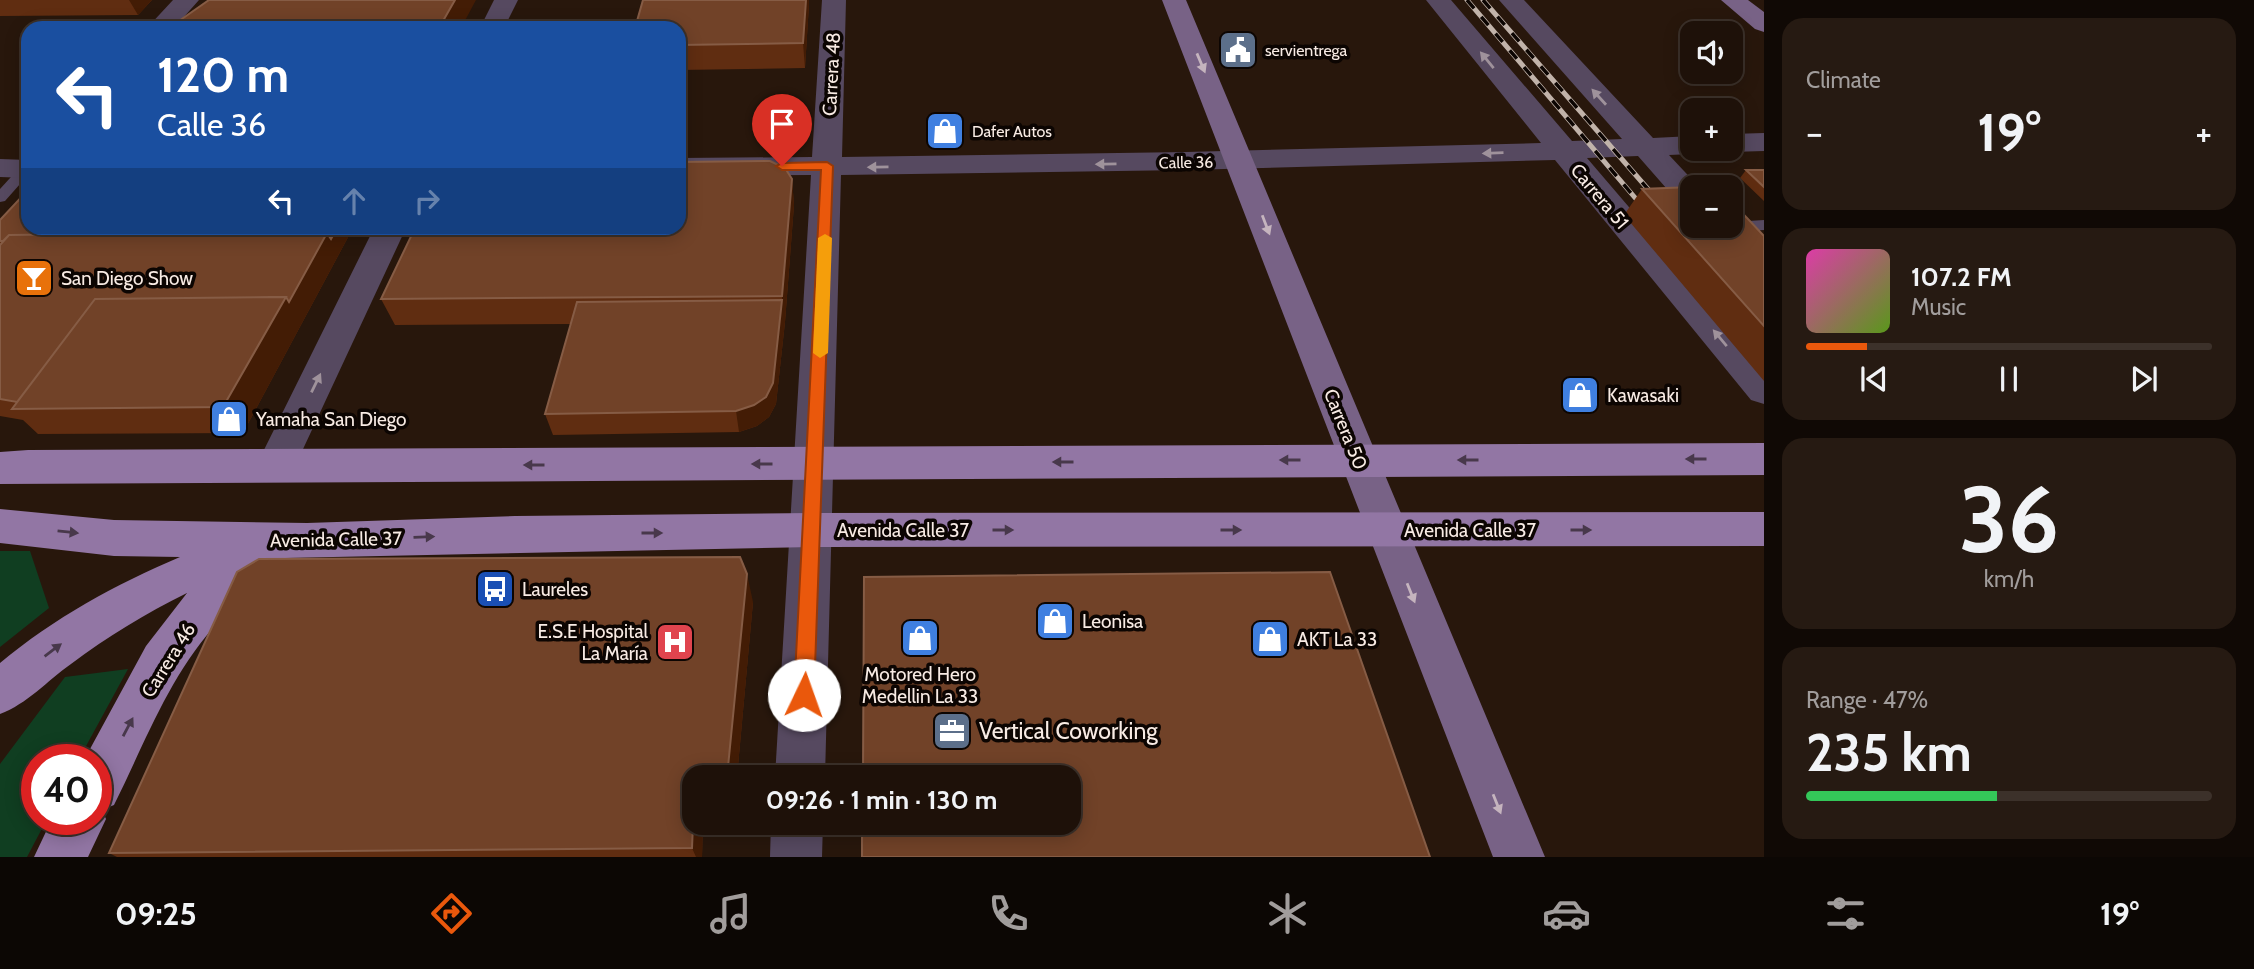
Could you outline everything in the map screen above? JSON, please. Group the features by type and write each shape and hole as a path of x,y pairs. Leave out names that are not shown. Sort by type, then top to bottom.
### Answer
{"main road":[{"name":"Carrera 50","path":"1174,0 1519,857"},
{"path":"1734,0 1764,24"},
{"path":"9,465 1764,459"},
{"name":"Avenida Calle 37","path":"0,526 114,538 307,541 515,534 813,530 1764,529"},
{"path":"0,692 81,629 163,584 248,549 307,541"},
{"name":"Carrera 46","path":"112,757 161,663 189,623 227,584 271,551 307,541"},
{"path":"60,857 72,835"}],"street":[{"path":"167,21 187,0"},
{"path":"496,21 506,0"},
{"name":"Carrera 48","path":"801,765 813,530 834,0"},
{"name":"Carrera 51","path":"1438,0 1764,390"},
{"path":"1511,0 1680,185"},
{"path":"1743,143 1764,142"},
{"name":"Calle 36","path":"686,167 1240,162 1680,146"},
{"path":"276,466 387,235"},
{"path":"1729,238 1746,257"},
{"path":"796,857 797,835"}],"lane":[{"path":"0,198 20,168"},
{"path":"1743,226 1764,225"}],"green space":[{"path":"0,551 30,551 49,608 0,647"},
{"path":"128,669 87,744 21,744 21,835 39,835 27,857 0,857 0,764 65,677"}],"building":[{"path":"209,0 455,0 443,21 179,21"},
{"path":"643,0 806,0 803,43 686,45 686,21 637,21"},
{"path":"770,161 785,168 792,179 782,296 381,299 412,235 686,235 686,162"},
{"path":"1746,170 1764,170 1764,187"},
{"path":"1680,187 1680,232 1642,189"},
{"path":"21,198 21,235 9,235 0,241 0,220"},
{"path":"1743,214 1764,236 1764,326 1686,238 1743,238"},
{"path":"9,235 326,235 289,302 286,297 95,299 17,402 0,399 0,245"},
{"path":"286,297 223,407 12,409 95,299"},
{"path":"782,300 773,383 766,397 754,405 736,411 545,414 577,302"},
{"path":"740,557 747,574 728,765 682,765 682,835 693,835 692,848 109,853 237,572 259,559"},
{"path":"1330,572 1430,857 862,857 862,835 1081,835 1081,765 863,765 864,577"}],"railway":[{"path":"1467,0 1648,213"},
{"path":"1483,0 1661,204"}],"slow traffic":[{"path":"820,353 825,238"}],"place":[{"name":"servientrega","path":"1238,50"},
{"name":"Dafer Autos","path":"945,131"},
{"name":"San Diego Show","path":"34,278"},
{"name":"Kawasaki","path":"1580,395"},
{"name":"Yamaha San Diego","path":"229,419"},
{"name":"Laureles","path":"495,589"},
{"name":"Leonisa","path":"1055,621"},
{"name":"Motored Hero Medellin La 33","path":"920,638"},
{"name":"AKT La 33","path":"1270,639"},
{"name":"E.S.E Hospital La María","path":"675,642"},
{"name":"Vertical Coworking","path":"952,731"}],"route":[{"path":"782,166 827,166 804,695"}]}
